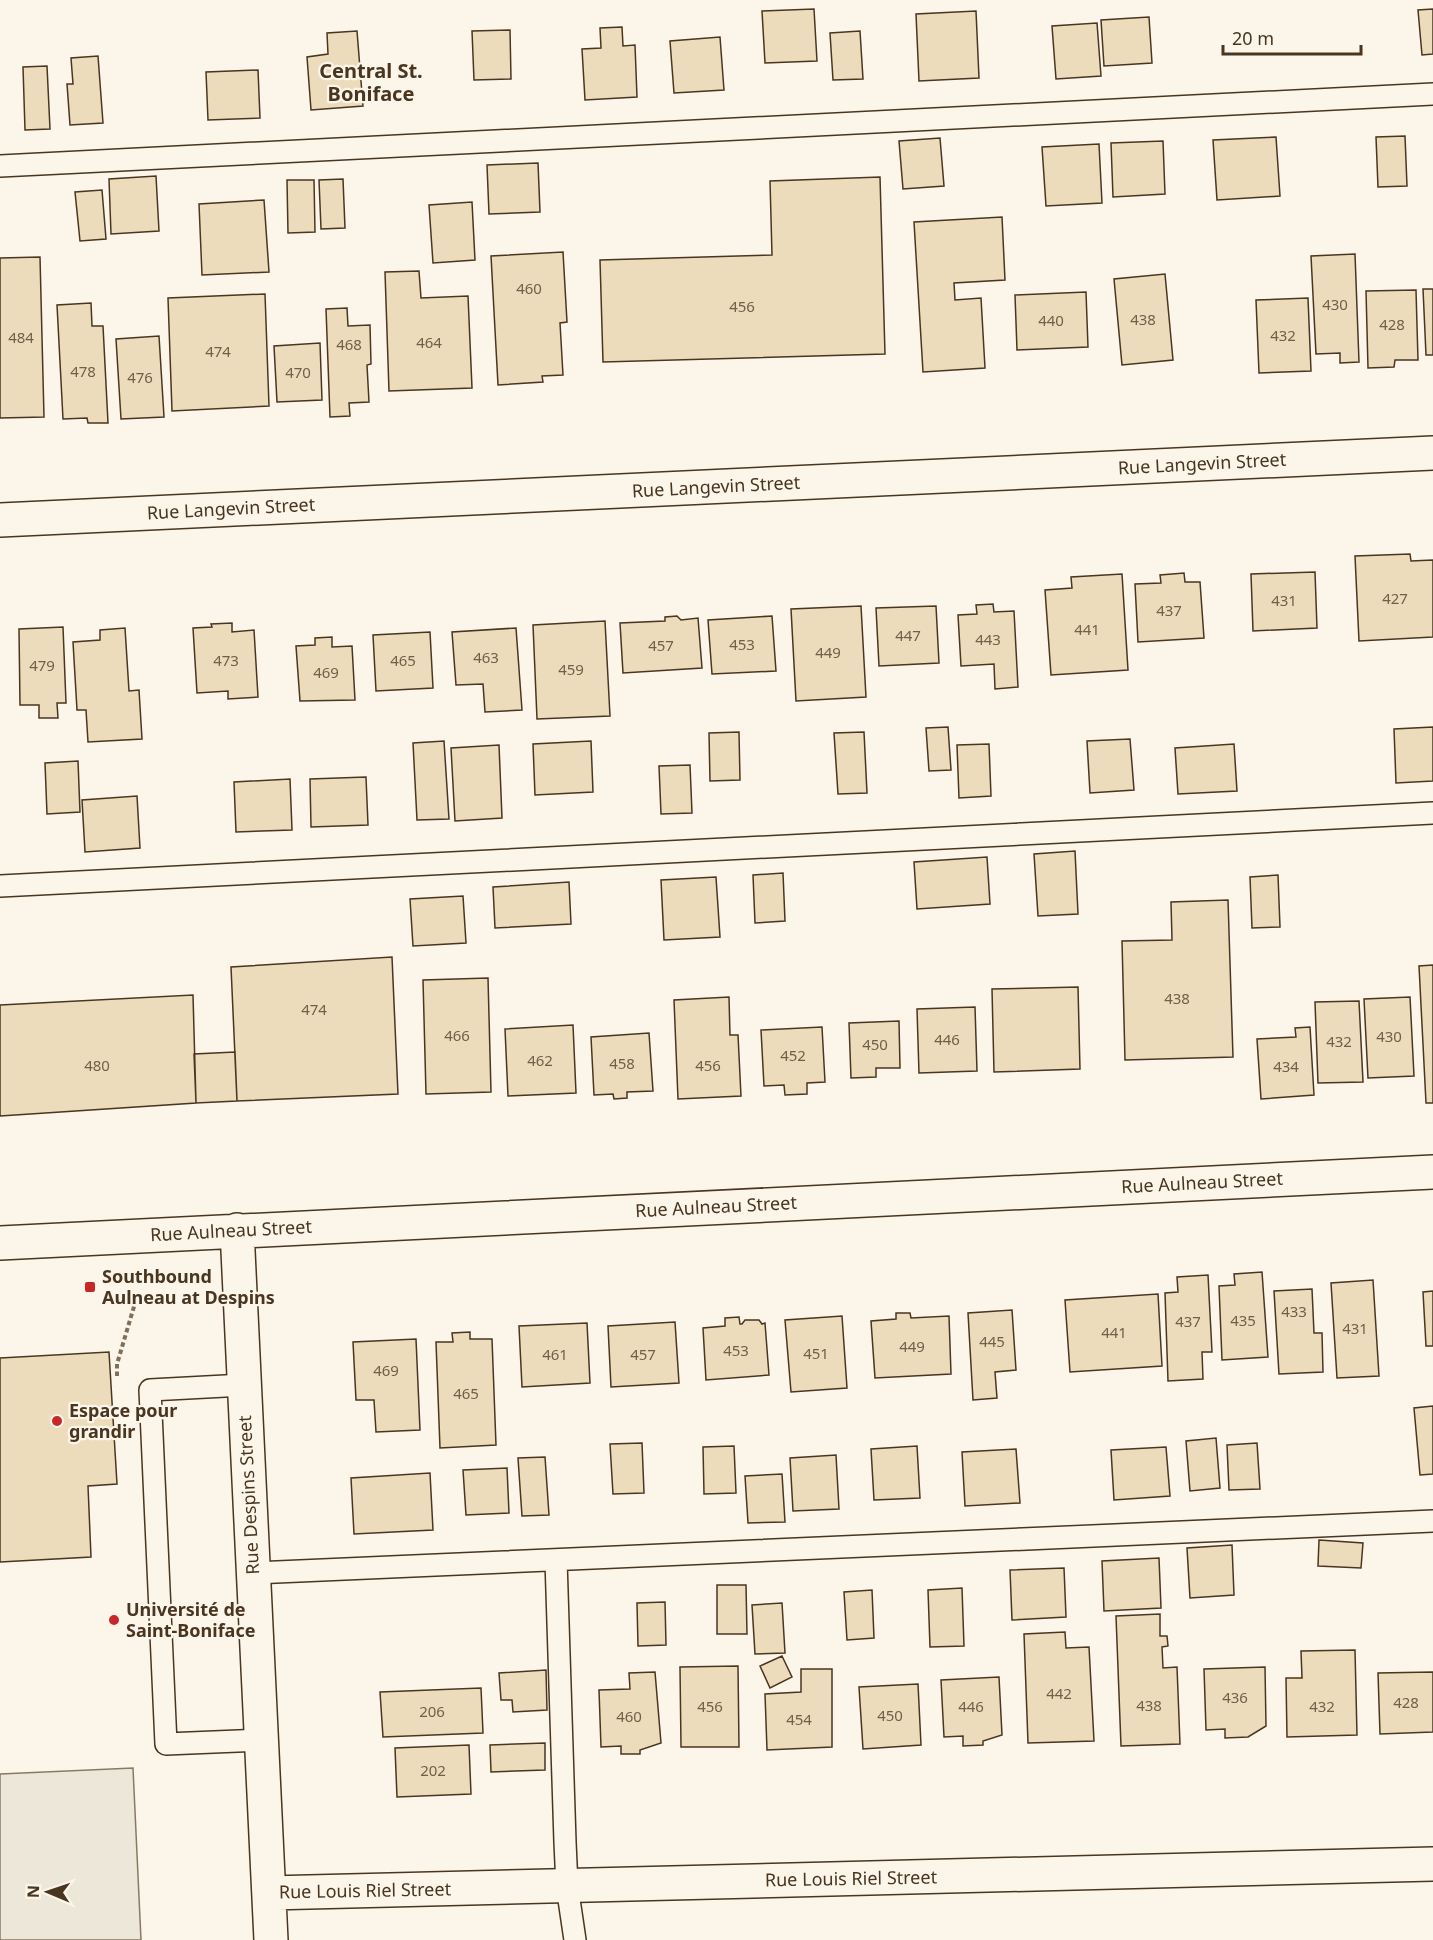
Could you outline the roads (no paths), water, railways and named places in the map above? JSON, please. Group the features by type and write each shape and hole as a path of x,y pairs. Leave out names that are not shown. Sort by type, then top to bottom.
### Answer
{"street":[{"name":"Rue Langevin Street","path":"0,520 1433,453"},
{"name":"Rue Aulneau Street","path":"0,1243 1433,1172"},
{"name":"Rue Despins Street","path":"237,1230 271,1940"},
{"name":"Rue Louis Riel Street","path":"269,1893 1433,1864"}],"lane":[{"path":"0,166 1433,94"},
{"path":"0,886 1433,813"},
{"path":"244,1385 150,1390 166,1744 261,1740"},
{"path":"253,1573 1433,1521"},
{"path":"556,1560 567,1886 574,1940"}],"place":[{"name":"Southbound Aulneau at Despins","path":"90,1287"},
{"name":"Espace pour grandir","path":"57,1421"},
{"name":"Université de Saint-Boniface","path":"114,1620"}],"district":[{"name":"Central St. Boniface","path":"371,82"}]}
